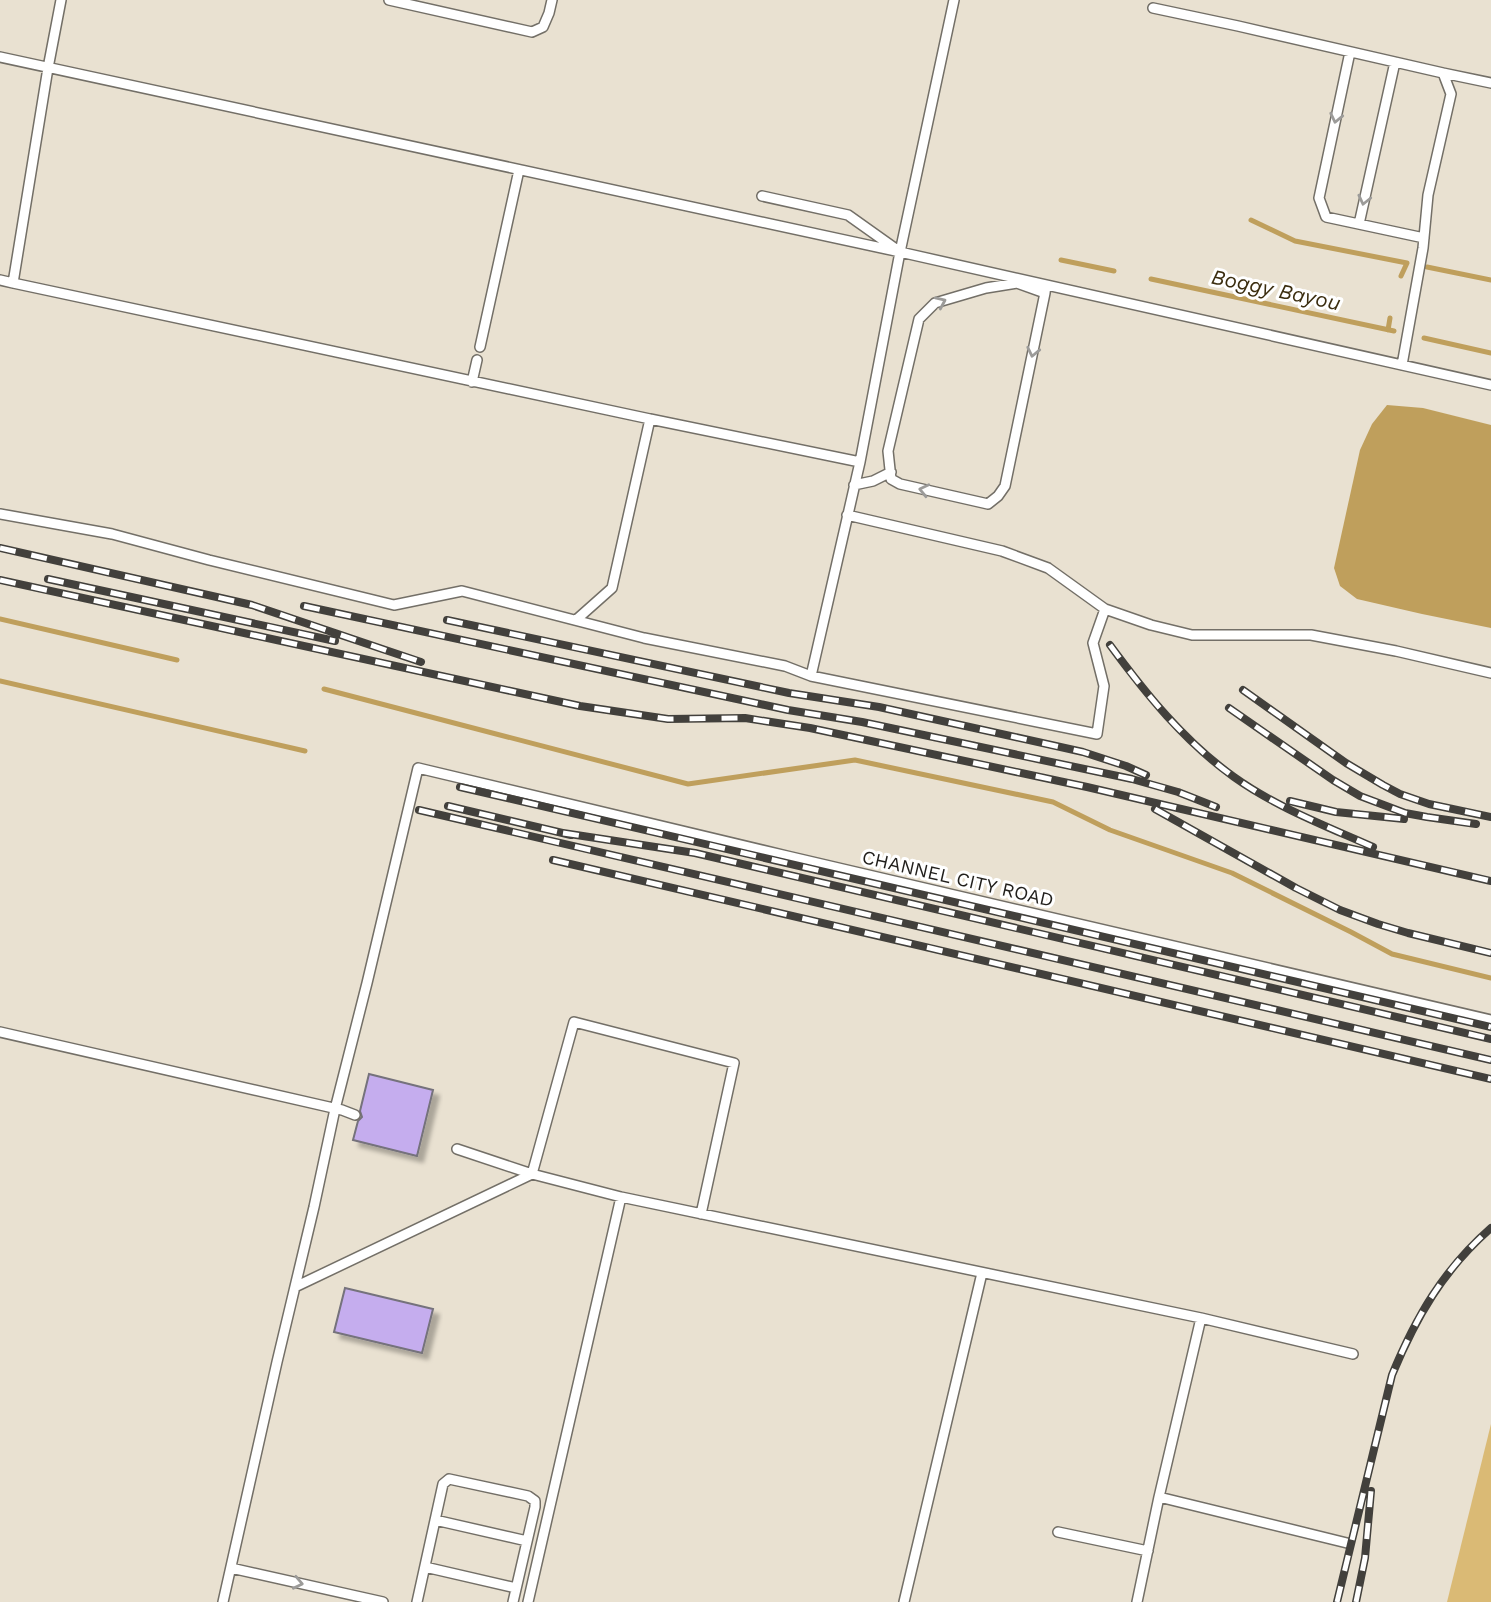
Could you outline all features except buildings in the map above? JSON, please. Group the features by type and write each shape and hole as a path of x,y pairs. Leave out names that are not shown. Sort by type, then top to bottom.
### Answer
{"lane":[{"path":"13,283 61,0"},
{"path":"389,0 532,32 543,27 551,0"},
{"path":"811,676 860,462 900,252 954,0"},
{"path":"1153,8 1491,83"},
{"path":"1350,52 1319,198 1326,217 1424,238"},
{"path":"0,57 900,252 1046,289 1491,385"},
{"path":"1359,225 1395,62"},
{"path":"1402,365 1424,238 1428,195 1451,94 1443,73"},
{"path":"480,347 519,170"},
{"path":"762,196 848,215 900,252"},
{"path":"0,280 860,462"},
{"path":"1017,284 1046,289 1005,486 998,496 988,504 900,484 891,479 888,451 919,319 934,303 986,288 1017,284"},
{"path":"472,382 477,360"},
{"path":"576,620 612,588 650,419"},
{"path":"855,485 873,481 891,472"},
{"path":"0,514 112,534 394,605 462,591 644,638 785,666 811,676 1097,734 1104,686 1093,643 1105,608"},
{"path":"847,516 1002,551 1048,568 1105,608 1151,625 1192,635 1311,635 1491,673"},
{"name":"CHANNEL CITY ROAD","path":"335,1109 418,768 1491,1020"},
{"path":"295,1287 532,1174 574,1022 734,1063 701,1214"},
{"path":"0,1032 355,1115"},
{"path":"223,1602 335,1109"},
{"path":"457,1149 532,1174 621,1197 1200,1318 1353,1354"},
{"path":"528,1602 621,1197"},
{"path":"904,1602 982,1273"},
{"path":"1137,1602 1200,1318"},
{"path":"417,1602 443,1484 449,1479 528,1496 534,1501 536,1507 513,1602"},
{"path":"1159,1497 1347,1543"},
{"path":"435,1521 527,1541"},
{"path":"1058,1532 1148,1551"},
{"path":"425,1567 516,1588"},
{"path":"231,1568 383,1602"}],"shaded area":[{"path":"0,0 1491,0 1491,1602 0,1602"},
{"path":"1387,405 1423,408 1491,425 1491,628 1357,599 1340,586 1334,568 1360,450 1372,424"},
{"path":"1491,1424 1491,1602 1447,1602"}],"waterway":[{"path":"1251,220 1295,241 1407,263 1401,276"},
{"name":"Boggy Bayou","path":"1061,260 1114,271"},
{"path":"1427,267 1491,280"},
{"name":"Boggy Bayou","path":"1151,279 1394,331"},
{"path":"1388,330 1390,318"},
{"name":"Boggy Bayou","path":"1424,338 1491,353"},
{"path":"0,619 177,660"},
{"path":"0,681 305,751"},
{"path":"324,689 688,784 855,760 1053,802 1110,830 1232,873 1392,954 1491,978"}],"railway":[{"path":"0,548 252,605 421,662"},
{"path":"48,579 335,641"},
{"path":"0,580 580,706 668,719 745,718 810,728 1087,787 1491,881"},
{"path":"304,606 788,710 862,722 1132,779 1178,792 1216,807"},
{"path":"447,620 789,693 879,707 1083,752 1146,775"},
{"path":"1110,645 1182,732 1234,777 1284,807 1373,847"},
{"path":"1243,690 1346,763 1400,794 1429,804 1491,817"},
{"path":"1229,708 1360,796 1405,813 1476,824"},
{"path":"460,787 1491,1027"},
{"path":"1290,801 1336,812 1404,819"},
{"path":"448,806 571,835"},
{"path":"1155,809 1340,910 1408,933 1491,953"},
{"path":"419,810 1491,1060"},
{"path":"563,833 695,853 1491,1039"},
{"path":"553,860 1491,1079"},
{"path":"1337,1602 1392,1375 1421,1314 1445,1278 1491,1228"},
{"path":"1356,1602 1365,1558 1371,1491"}]}
